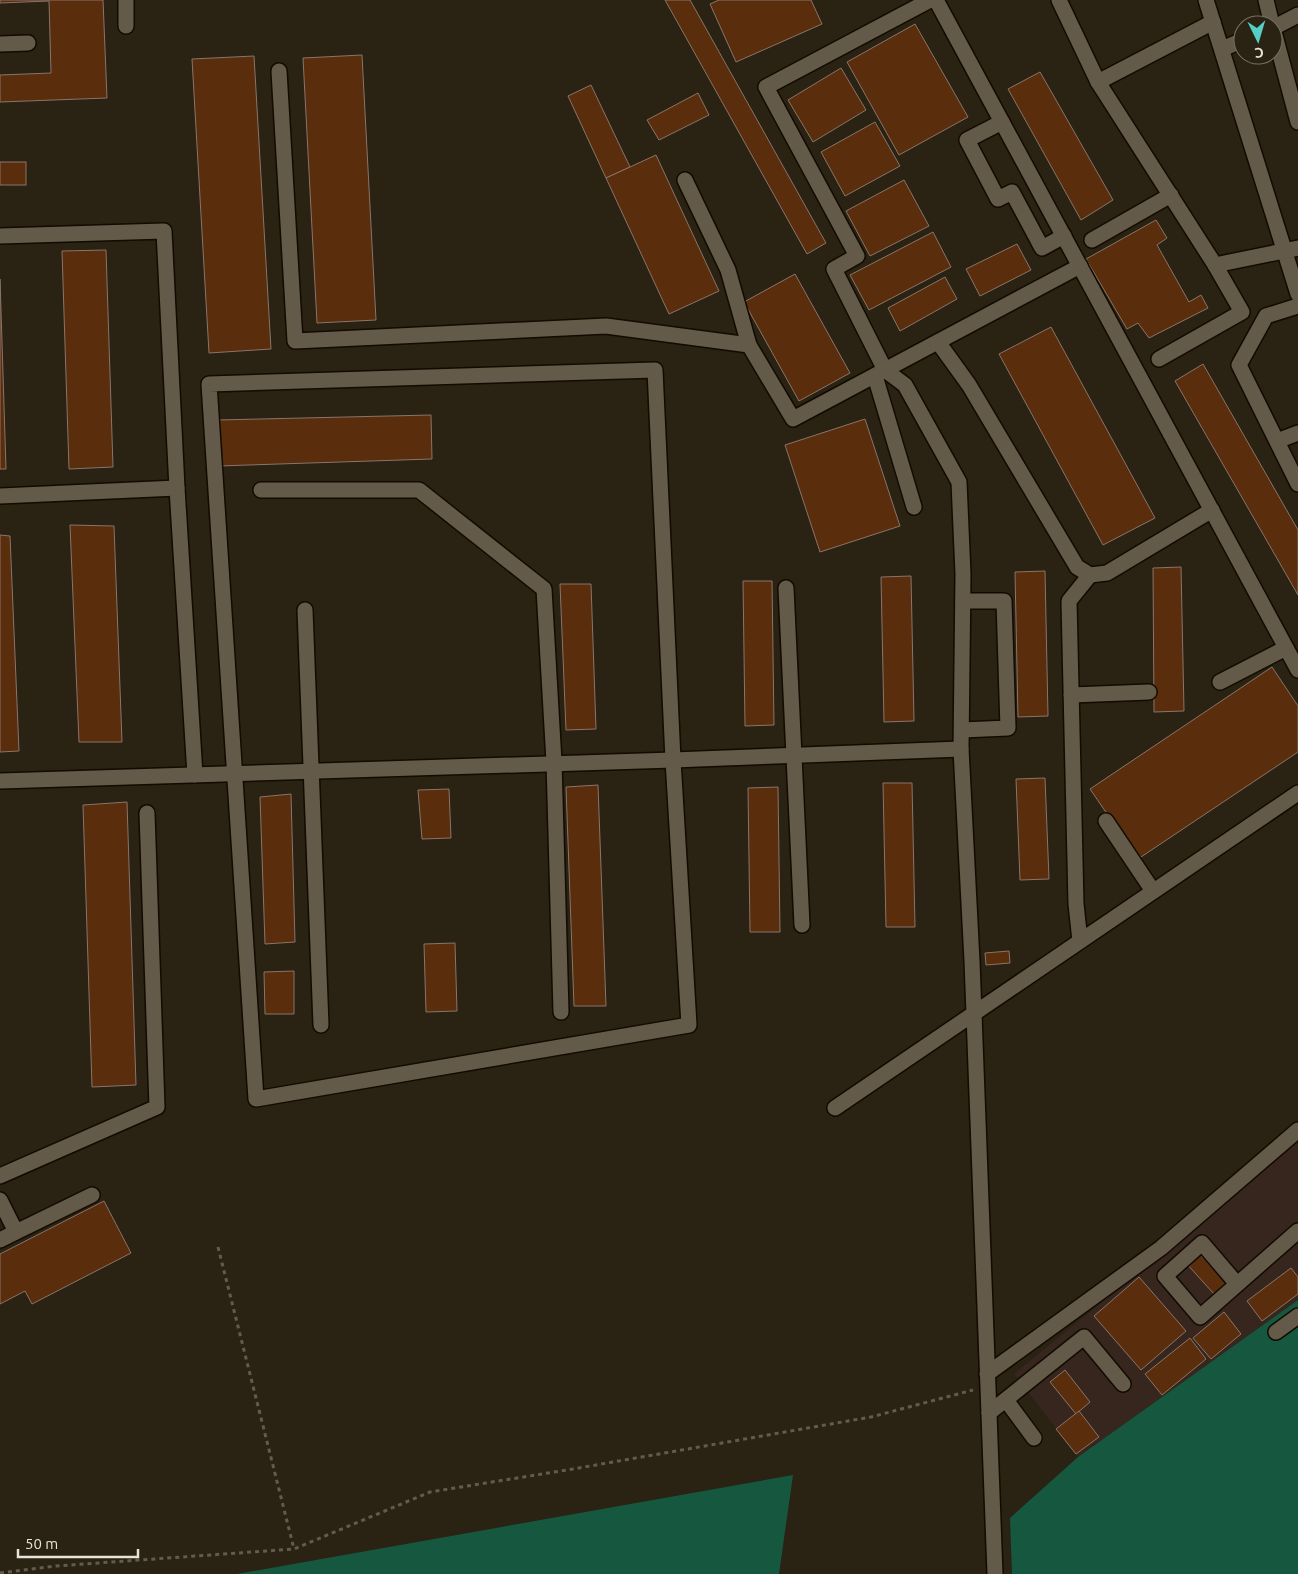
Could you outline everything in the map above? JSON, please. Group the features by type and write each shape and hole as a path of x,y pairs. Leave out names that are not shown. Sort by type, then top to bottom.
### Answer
{"lane":[{"path":"126,0 126,26"},
{"path":"914,507 880,373 834,269 857,256 766,86 930,0"},
{"path":"936,0 1298,670"},
{"path":"1059,0 1098,82 1215,265 1242,312"},
{"path":"1206,0 1291,249 1298,294"},
{"path":"1266,0 1270,15"},
{"path":"1298,15 1273,28 1298,122"},
{"path":"1098,82 1213,22"},
{"path":"0,44 28,43"},
{"path":"1222,49 1233,44"},
{"path":"279,71 295,341 606,326 749,345"},
{"path":"1002,122 967,140 998,199 1012,192 1042,248 1064,236"},
{"path":"685,180 728,270 749,345 793,419 1080,266"},
{"path":"1092,240 1171,195"},
{"path":"0,236 164,231 177,488 195,775"},
{"path":"1215,265 1291,249"},
{"path":"1159,359 1242,312 1266,316 1298,306"},
{"path":"1266,316 1239,365 1298,484"},
{"path":"938,342 969,386 1077,567 1090,575 1108,573 1212,510"},
{"path":"655,370 673,760 689,1025 256,1100 235,773 209,384 655,370"},
{"path":"880,373 905,385 959,482 963,601 961,749 974,1013 995,1574"},
{"path":"1277,441 1298,433"},
{"path":"0,496 177,488"},
{"path":"261,490 419,490 544,589 554,762 561,1012"},
{"path":"1080,941 1076,904 1069,601 1090,575"},
{"path":"786,588 802,925"},
{"path":"962,730 1008,728 1004,600 963,601"},
{"path":"305,610 321,1025"},
{"path":"1220,682 1286,648"},
{"path":"1071,695 1149,692"},
{"path":"0,781 961,749"},
{"path":"835,1108 1298,793"},
{"path":"0,1176 157,1106 147,813"},
{"path":"1106,822 1153,892"},
{"path":"988,1380 1160,1248 1298,1130"},
{"path":"0,1240 92,1195"},
{"path":"0,1200 16,1232"},
{"path":"1237,1284 1202,1243 1165,1276 1200,1317 1298,1231"},
{"path":"1276,1332 1298,1316"},
{"path":"989,1413 1084,1337 1123,1384"},
{"path":"1006,1400 1034,1438"}],"path":[{"path":"218,1247 294,1549"},
{"path":"0,1573 56,1566 294,1549 430,1492 573,1470 871,1417 988,1380"}],"shaded area":[{"path":"1298,1141 1298,1300 1078,1457 1014,1374"}],"green space":[{"path":"1298,1300 1298,1574 1012,1574 1010,1518 1078,1457"},
{"path":"793,1475 779,1574 237,1574"}],"building":[{"path":"0,0 103,0 107,98 0,102 0,75 51,73 49,1 0,3"},
{"path":"665,0 690,0 826,243 807,254"},
{"path":"719,0 811,0 822,24 736,62 710,4"},
{"path":"915,24 968,117 899,155 847,62"},
{"path":"362,55 376,320 317,323 303,58"},
{"path":"254,56 271,349 209,353 192,59"},
{"path":"841,68 866,110 813,142 788,100"},
{"path":"1040,72 1113,200 1081,220 1008,89"},
{"path":"591,85 630,167 606,178 568,96"},
{"path":"698,93 709,115 659,140 647,120"},
{"path":"875,122 900,166 845,196 821,152"},
{"path":"656,155 719,291 669,314 606,178"},
{"path":"0,162 26,162 26,185 0,185"},
{"path":"904,180 929,226 870,256 846,211"},
{"path":"1156,220 1167,238 1157,245 1189,302 1201,295 1208,308 1149,338 1138,323 1127,329 1086,259"},
{"path":"933,232 951,267 869,310 850,275"},
{"path":"1017,244 1031,270 980,296 966,269"},
{"path":"106,250 113,467 69,469 62,251"},
{"path":"795,274 850,373 799,401 744,302"},
{"path":"945,277 957,299 900,331 888,308"},
{"path":"0,279 6,469 0,469"},
{"path":"1051,327 1155,518 1103,545 999,354"},
{"path":"1203,364 1298,530 1298,595 1175,381"},
{"path":"431,415 432,459 218,466 217,420"},
{"path":"865,419 900,526 820,552 785,445"},
{"path":"70,525 114,526 122,742 79,742"},
{"path":"0,535 10,536 19,751 0,752"},
{"path":"1181,567 1184,711 1154,712 1153,568"},
{"path":"1045,571 1048,716 1018,717 1015,572"},
{"path":"911,576 914,721 884,722 881,577"},
{"path":"743,581 772,581 774,725 745,726"},
{"path":"560,584 591,584 596,729 566,730"},
{"path":"1272,667 1298,706 1298,752 1138,859 1090,789"},
{"path":"1045,778 1049,879 1020,880 1016,779"},
{"path":"883,783 912,783 915,927 886,927"},
{"path":"598,785 606,1006 574,1006 566,787"},
{"path":"778,787 780,932 750,932 748,788"},
{"path":"449,789 451,838 422,839 418,790"},
{"path":"291,794 295,942 265,944 260,797"},
{"path":"127,802 136,1085 92,1087 83,805"},
{"path":"455,943 457,1011 426,1012 424,944"},
{"path":"1009,951 1010,963 986,965 985,953"},
{"path":"294,971 294,1014 265,1014 264,972"},
{"path":"104,1201 131,1253 32,1304 25,1291 0,1304 0,1254"},
{"path":"1198,1252 1226,1283 1214,1294 1186,1263"},
{"path":"1291,1268 1298,1277 1298,1294 1262,1321 1247,1301"},
{"path":"1139,1277 1186,1331 1141,1370 1094,1316"},
{"path":"1224,1312 1241,1334 1211,1359 1193,1338"},
{"path":"1190,1338 1206,1359 1162,1395 1145,1374"},
{"path":"1065,1370 1090,1402 1076,1414 1050,1382"},
{"path":"1079,1411 1099,1437 1076,1454 1056,1429"}]}
